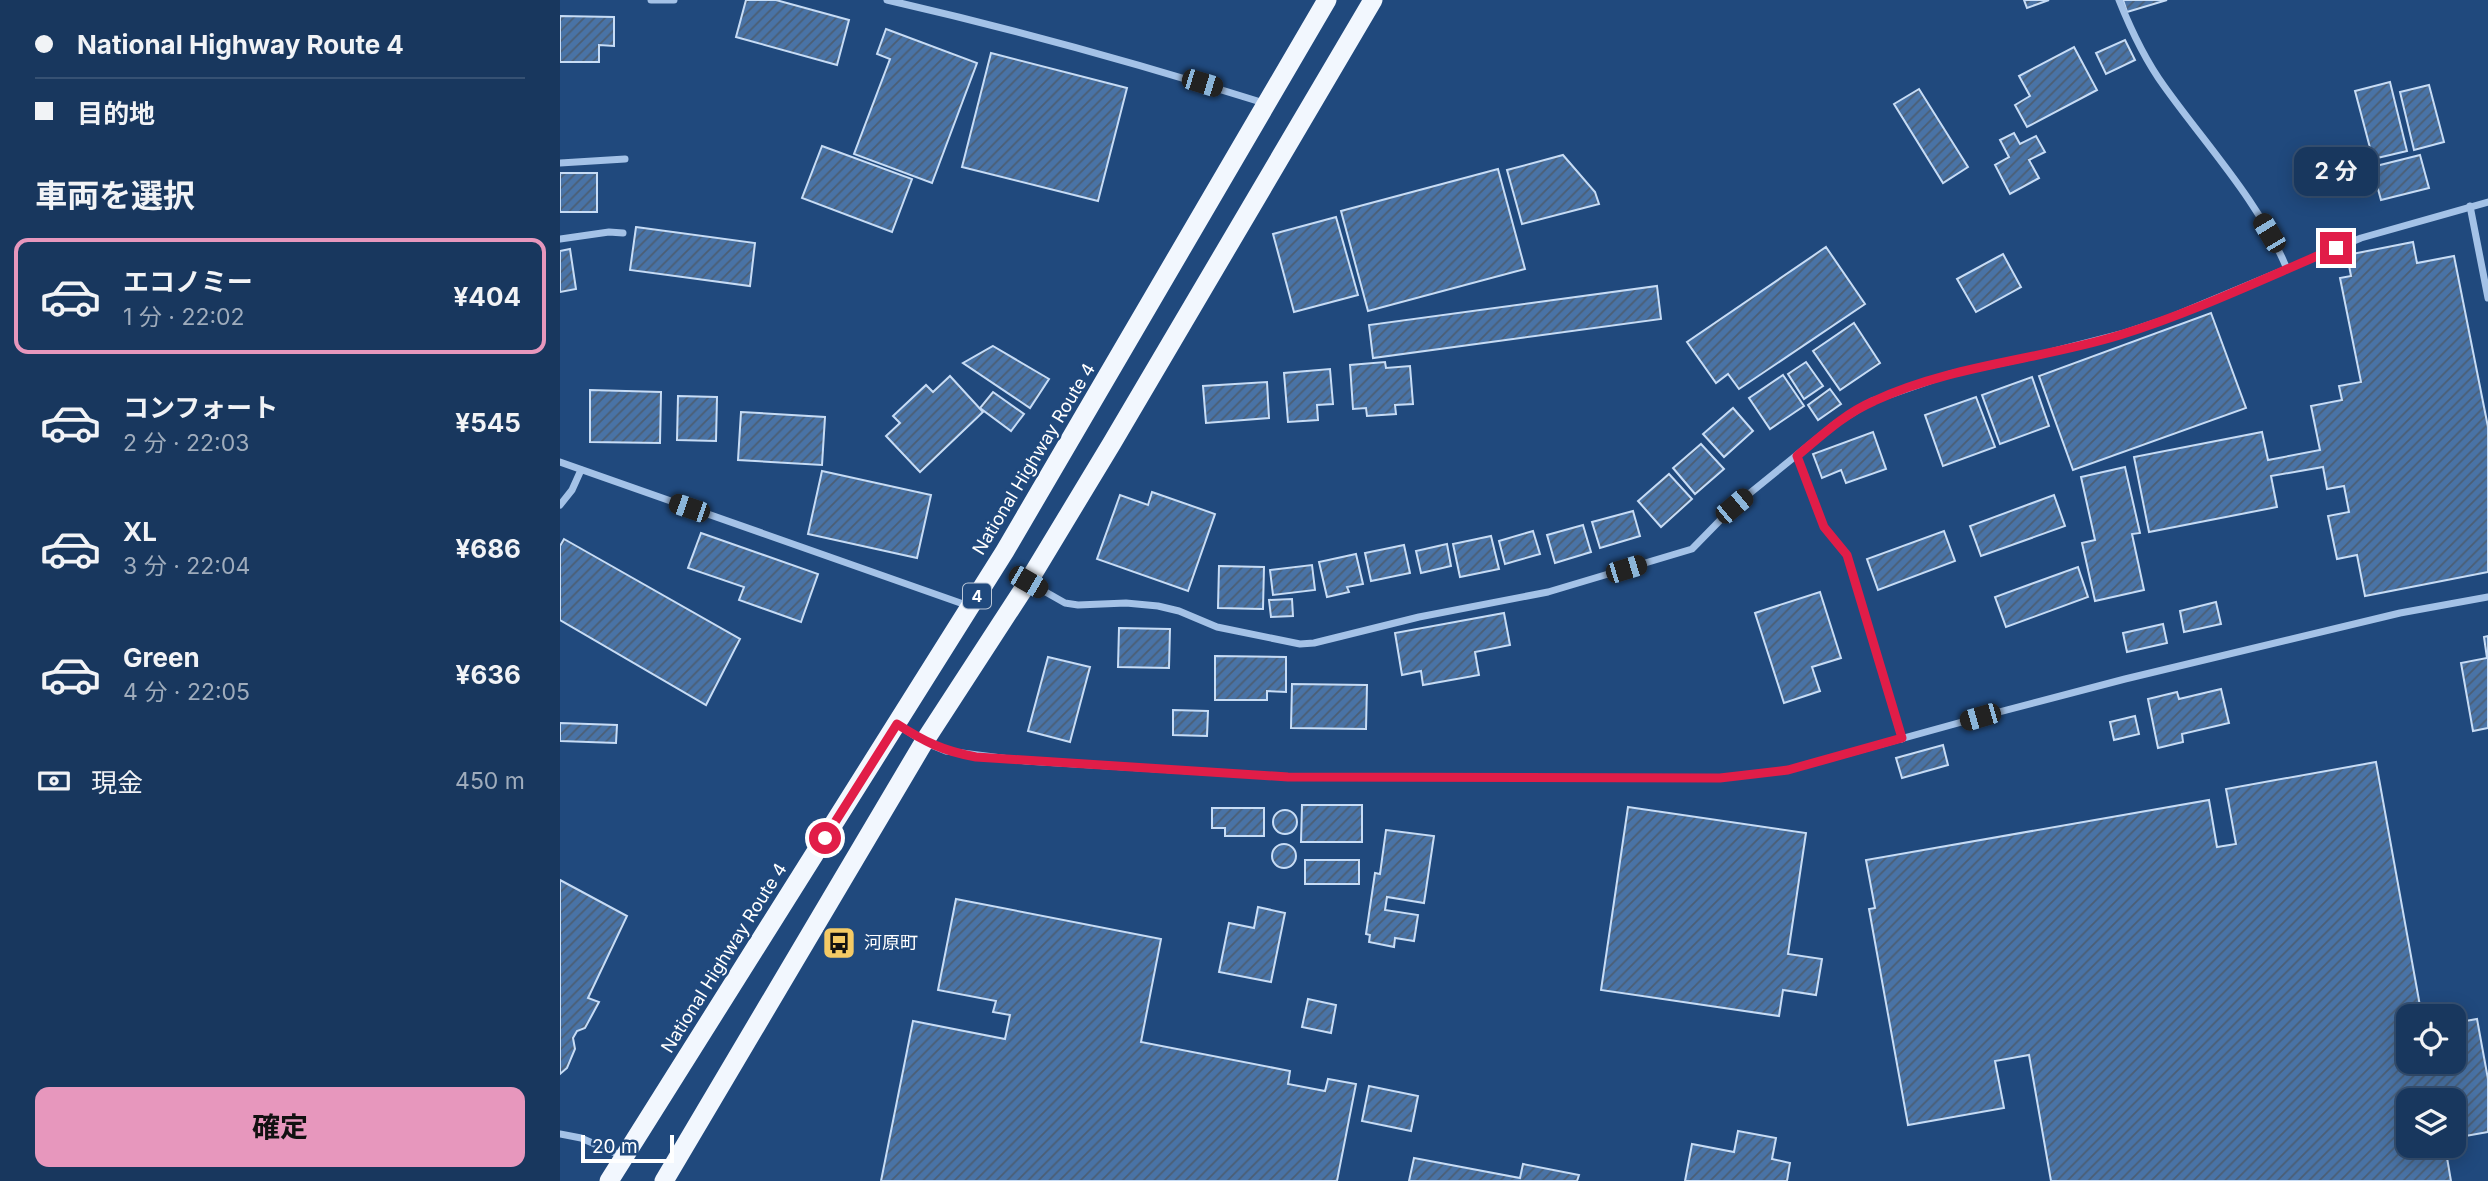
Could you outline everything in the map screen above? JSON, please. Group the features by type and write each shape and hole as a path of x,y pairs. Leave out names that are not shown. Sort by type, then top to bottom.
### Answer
{"highway":[{"name":"National Highway Route 4","path":"608,1181 971,606 1327,0"},
{"name":"4","path":"664,1181 924,742 1028,582 1373,0"}],"street":[{"path":"651,0 674,0"},
{"path":"887,0 979,21 1159,70 1268,104"},
{"path":"2119,0 2133,35 2162,83 2256,212 2287,269"},
{"path":"560,163 625,159"},
{"path":"1028,582 1065,603 1078,606 1126,603 1158,606 1179,611 1217,627 1300,644 1548,592 1692,549 1734,506 1835,424 1883,397 1950,374 2121,334 2169,318 2361,238 2488,202"},
{"path":"2470,206 2488,298"},
{"path":"560,239 609,232 623,233"},
{"path":"1797,456 1824,527 1847,555 1902,738"},
{"path":"560,462 971,606"},
{"path":"560,505 572,490 581,470"},
{"path":"897,724 924,742 946,751 976,757 1288,777 1720,778 1788,770 2125,679 2374,619 2488,597"},
{"path":"560,1134 581,1138 623,1156"}],"building":[{"path":"746,0 776,0 849,20 837,65 736,37"},
{"path":"2024,0 2049,0 2027,8"},
{"path":"2123,0 2167,0 2127,12"},
{"path":"560,16 614,17 614,46 599,45 599,62 560,62"},
{"path":"886,29 977,63 932,183 854,154 890,59 877,54"},
{"path":"2125,40 2135,60 2106,74 2096,53"},
{"path":"2074,47 2097,90 2027,127 2015,105 2030,96 2019,76"},
{"path":"991,53 1127,88 1098,201 962,167"},
{"path":"2390,82 2407,151 2373,159 2355,91"},
{"path":"2429,85 2444,142 2414,150 2400,92"},
{"path":"1919,89 1968,167 1943,183 1894,104"},
{"path":"2014,133 2020,144 2036,136 2045,152 2029,160 2039,178 2010,194 1995,165 2009,157 2000,140"},
{"path":"822,146 912,179 892,232 802,198"},
{"path":"1563,155 1595,192 1599,204 1522,224 1507,170"},
{"path":"2420,155 2429,188 2381,200 2372,167"},
{"path":"1498,169 1525,269 1368,311 1341,211"},
{"path":"560,173 597,173 597,212 560,212"},
{"path":"1336,217 1358,295 1294,312 1273,234"},
{"path":"636,227 755,243 750,286 630,270"},
{"path":"2413,242 2417,263 2454,256 2488,427 2488,572 2365,596 2357,555 2337,559 2328,516 2349,512 2344,486 2327,489 2323,467 2271,476 2277,507 2149,532 2134,457 2262,432 2268,460 2320,450 2311,406 2342,400 2339,386 2361,382 2340,278 2351,276 2347,255"},
{"path":"1826,247 1865,304 1739,389 1728,374 1716,383 1687,342"},
{"path":"570,249 576,289 560,292 560,251"},
{"path":"2003,254 2021,287 1976,312 1957,279"},
{"path":"1657,286 1661,319 1373,358 1369,325"},
{"path":"2211,313 2246,408 2073,470 2039,376"},
{"path":"1854,323 1880,363 1840,390 1813,351"},
{"path":"993,346 1049,379 1030,408 963,363"},
{"path":"1385,362 1386,368 1410,366 1413,404 1395,405 1396,414 1367,416 1366,408 1353,409 1350,365"},
{"path":"1806,362 1823,386 1804,399 1788,374"},
{"path":"1330,369 1333,404 1317,405 1318,420 1288,422 1284,373"},
{"path":"1783,375 1804,406 1770,429 1749,398"},
{"path":"950,376 983,412 920,472 886,436 900,423 893,416 926,385 933,392"},
{"path":"2032,377 2049,426 2000,444 1982,395"},
{"path":"1267,382 1269,418 1206,423 1203,386"},
{"path":"1830,389 1841,404 1818,420 1808,405"},
{"path":"590,390 661,392 660,443 590,442"},
{"path":"993,392 1024,414 1011,431 980,408"},
{"path":"678,396 717,397 716,441 677,440"},
{"path":"1976,397 1995,447 1943,466 1925,415"},
{"path":"1733,408 1753,431 1724,457 1703,434"},
{"path":"741,412 825,417 822,465 738,460"},
{"path":"1873,432 1886,469 1846,483 1841,470 1822,478 1813,454"},
{"path":"1701,444 1724,469 1695,494 1673,468"},
{"path":"2125,467 2140,533 2132,534 2144,590 2095,601 2082,543 2095,540 2081,477"},
{"path":"822,471 931,495 917,558 808,534"},
{"path":"1669,474 1692,499 1661,527 1638,501"},
{"path":"1152,492 1215,514 1188,591 1097,559 1120,495 1148,505"},
{"path":"2054,495 2065,526 1981,556 1970,526"},
{"path":"1633,511 1640,536 1600,548 1592,522"},
{"path":"1583,525 1591,552 1555,563 1547,535"},
{"path":"1533,531 1540,554 1505,564 1499,541"},
{"path":"1944,531 1955,561 1878,590 1867,559"},
{"path":"701,533 818,574 801,622 739,600 744,587 688,568"},
{"path":"1491,536 1499,569 1460,577 1453,544"},
{"path":"564,539 740,639 706,705 560,620 560,546"},
{"path":"1447,544 1451,566 1421,573 1416,551"},
{"path":"1404,545 1410,573 1371,581 1365,553"},
{"path":"1356,554 1363,584 1347,587 1349,592 1327,597 1319,562"},
{"path":"1312,565 1315,590 1273,595 1270,570"},
{"path":"1219,566 1264,567 1263,609 1218,608"},
{"path":"2078,567 2088,597 2006,627 1995,597"},
{"path":"1820,592 1841,658 1812,667 1820,691 1784,703 1755,613"},
{"path":"1292,599 1293,616 1271,617 1269,600"},
{"path":"2216,602 2221,624 2184,632 2180,611"},
{"path":"1504,613 1510,645 1475,652 1479,675 1423,685 1421,671 1402,675 1395,633"},
{"path":"2163,624 2167,643 2127,652 2123,633"},
{"path":"1119,628 1170,629 1169,668 1118,667"},
{"path":"2488,636 2488,728 2473,731 2461,663 2487,658 2484,637"},
{"path":"1215,656 1286,657 1286,692 1267,691 1267,700 1215,700"},
{"path":"1048,657 1090,667 1070,742 1028,731"},
{"path":"1292,684 1367,685 1366,729 1291,728"},
{"path":"2221,689 2229,723 2182,734 2183,742 2158,748 2148,699 2177,692 2179,699"},
{"path":"1173,710 1208,711 1207,736 1173,735"},
{"path":"2135,716 2139,734 2114,740 2110,722"},
{"path":"560,723 617,725 616,743 560,741"},
{"path":"1943,745 1948,765 1902,778 1896,758"},
{"path":"2376,762 2420,1004 2396,1004 2396,1074 2466,1074 2466,1021 2477,1019 2488,1079 2488,1132 2466,1136 2466,1088 2396,1088 2396,1158 2447,1158 2451,1181 2051,1181 2029,1055 1995,1061 2004,1108 1908,1125 1869,909 1875,908 1866,860 2209,800 2217,847 2236,844 2226,789"},
{"path":"1302,805 1362,805 1362,842 1301,842"},
{"path":"1628,807 1806,833 1788,954 1822,959 1816,995 1783,990 1779,1016 1601,990"},
{"path":"1212,808 1264,808 1264,836 1225,836 1225,828 1212,828"},
{"path":"1285,810 1296,817 1297,822 1290,833 1285,834 1274,827 1273,822 1280,811"},
{"path":"1386,830 1434,836 1424,903 1387,897 1385,910 1418,915 1414,941 1395,938 1394,947 1369,942 1370,935 1366,934 1375,873 1380,874"},
{"path":"1284,844 1295,851 1296,856 1289,867 1284,868 1273,861 1272,856 1279,845"},
{"path":"1305,860 1359,860 1359,884 1305,884"},
{"path":"560,880 627,916 588,998 599,1002 585,1028 577,1031 573,1038 575,1049 567,1068 560,1074"},
{"path":"956,899 1161,939 1141,1042 1290,1071 1288,1084 1325,1091 1328,1079 1356,1084 1337,1181 881,1181 913,1021 1005,1039 1010,1015 993,1012 996,1001 938,990"},
{"path":"1258,907 1285,913 1271,982 1219,972 1229,923 1254,928"},
{"path":"1308,999 1336,1005 1331,1033 1302,1027"},
{"path":"1369,1086 1418,1096 1411,1131 1362,1121"},
{"path":"1738,1131 1776,1138 1772,1159 1790,1163 1787,1181 1685,1181 1692,1144 1734,1152"},
{"path":"1414,1158 1520,1178 1523,1164 1579,1175 1577,1181 1409,1181"}],"place":[{"name":"河原町","path":"839,943"}],"route":[{"path":"825,838 897,724 924,742 946,751 976,757 1288,777 1720,778 1788,770 1902,738 1847,555 1824,527 1797,456 1835,424 1872,401 1950,374 2121,334 2169,318 2336,248"}]}
